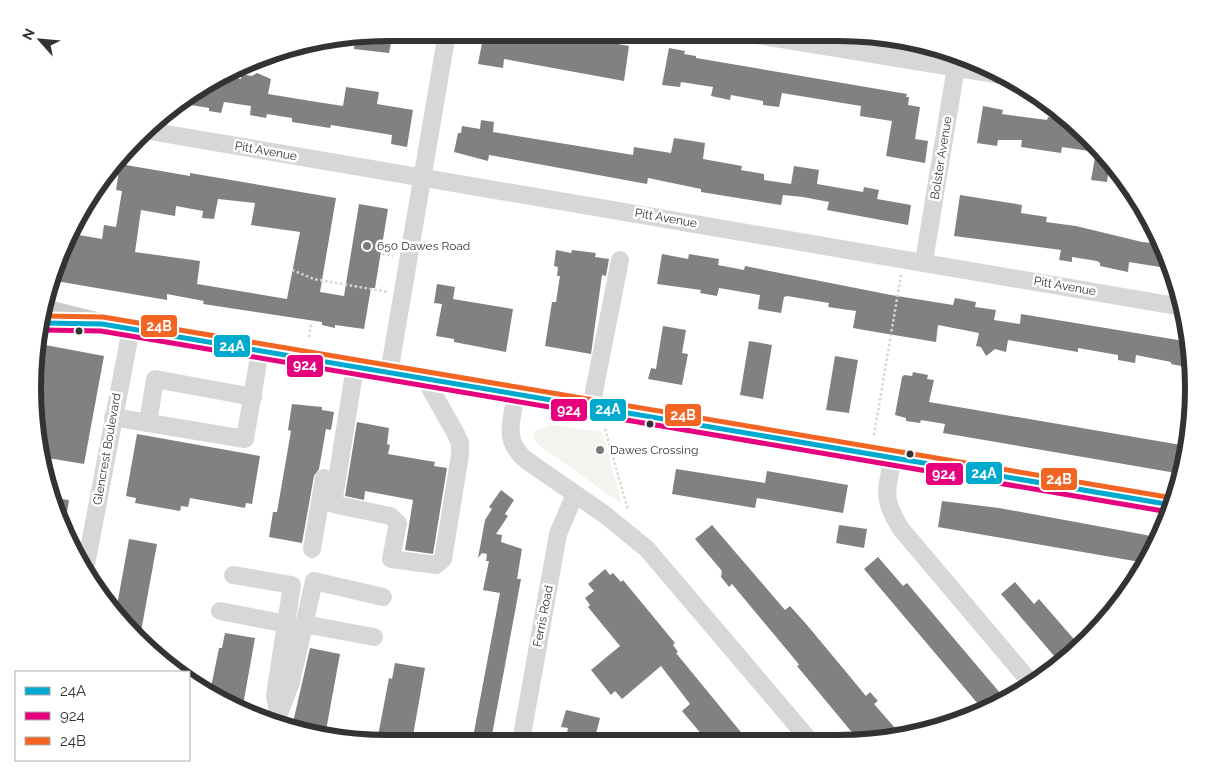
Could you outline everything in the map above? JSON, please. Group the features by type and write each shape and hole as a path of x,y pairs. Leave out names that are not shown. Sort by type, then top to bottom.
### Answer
{"main road":[{"path":"50,311 130,329 1164,504"},
{"path":"47,323 102,324"}],"street":[{"path":"389,373 446,41"},
{"path":"801,41 953,61"},
{"name":"Bolster Avenue","path":"924,261 957,63"},
{"name":"Pitt Avenue","path":"153,133 1175,305"},
{"path":"592,407 620,260"},
{"name":"Glencrest Boulevard","path":"87,559 130,329"},
{"path":"113,417 245,439 260,351"},
{"path":"350,366 333,504 390,516 398,523 391,559 436,565 443,559 460,455 460,443 425,379"},
{"path":"312,548 350,366"},
{"path":"148,423 155,379 253,396"},
{"path":"516,394 510,430 514,448 526,460 628,532 647,549 805,735"},
{"path":"893,458 886,500 892,515 901,529 1027,678"},
{"name":"Ferris Road","path":"522,735 558,534 575,494"},
{"path":"233,575 292,585 295,624"},
{"path":"277,716 275,696 295,624 314,581 383,597"},
{"path":"220,611 374,637"}],"path":[{"path":"874,435 904,259"},
{"path":"292,270 314,280 402,294"},
{"path":"309,337 311,323"},
{"path":"605,429 628,510"}],"shaded area":[{"path":"552,425 602,432 622,504 537,444 533,435 536,430"}],"building":[{"path":"391,41 389,53 354,49 355,43"},
{"path":"482,41 601,41 629,46 624,81 504,59 503,68 478,64"},
{"path":"669,48 685,51 684,54 696,56 696,58 907,94 906,97 909,97 908,105 920,107 915,139 928,141 925,163 886,156 892,121 860,116 861,106 782,93 779,107 763,105 763,101 731,95 730,100 711,96 713,87 681,82 680,87 662,85"},
{"path":"257,73 271,79 268,94 343,106 346,87 379,92 377,104 413,110 407,147 391,144 392,135 331,125 330,128 292,122 292,118 267,114 266,118 250,115 251,106 224,102 221,113 209,111 209,108 189,105 234,78 241,79 241,74 252,76"},
{"path":"983,106 1003,110 1002,114 1047,120 1048,117 1056,118 1091,151 1062,147 1061,153 1021,147 1022,140 998,140 997,146 977,143"},
{"path":"481,120 494,122 493,132 633,155 634,147 671,153 674,138 705,143 703,159 742,166 741,170 764,174 764,180 791,184 794,166 819,170 817,184 863,192 864,187 879,190 877,199 911,205 908,225 827,210 829,202 803,197 783,195 781,205 701,192 701,189 648,178 647,184 489,155 488,161 454,152 458,133 461,133 462,126 480,129"},
{"path":"1095,155 1109,171 1107,182 1091,180"},
{"path":"123,164 190,176 190,173 336,198 320,292 344,296 359,204 388,209 375,288 371,288 364,329 335,325 335,328 322,325 322,322 203,304 204,301 167,294 167,300 59,281 77,235 102,239 104,225 116,227 122,191 116,190 119,169","holes":["218,199 255,203 251,225 300,232 287,299 197,284 200,261 135,252 141,210 175,216 176,206 203,211 202,218 214,219"]},
{"path":"960,195 1022,205 1021,213 1047,217 1046,222 1076,226 1153,243 1163,267 1129,262 1128,272 1100,266 1100,263 1097,261 1072,257 1072,262 1059,260 1061,250 954,236"},
{"path":"556,250 571,253 572,250 596,253 595,257 609,259 606,276 602,275 591,354 545,346 552,302 556,302 560,276 557,276 558,267 554,266"},
{"path":"662,254 688,259 689,254 719,259 718,265 744,270 745,266 891,295 953,305 955,298 976,302 975,307 996,310 994,320 1020,324 1021,314 1182,341 1184,367 1136,355 1135,363 1118,360 1118,355 1078,348 1078,352 1008,340 1006,352 995,349 986,356 981,347 976,346 979,333 938,325 936,342 853,328 856,311 828,307 829,303 787,296 784,297 781,313 758,309 760,295 719,288 717,296 700,293 701,290 657,284"},
{"path":"437,284 455,287 453,299 513,309 506,352 454,342 454,339 436,336 442,304 434,303"},
{"path":"663,326 686,330 682,353 688,354 682,385 648,379 651,368 656,369"},
{"path":"749,341 772,345 763,399 740,395"},
{"path":"44,345 104,356 84,464 48,458 44,433 41,388"},
{"path":"835,356 858,360 849,413 826,410"},
{"path":"913,372 928,375 927,379 934,380 929,402 1180,445 1174,473 943,433 945,424 921,420 920,423 906,421 906,418 895,415 902,377 904,375 912,376"},
{"path":"292,404 322,407 322,410 334,412 331,430 326,429 319,469 314,476 302,543 269,537 273,512 277,512 291,431 288,430"},
{"path":"357,422 389,428 387,444 390,445 388,454 435,462 434,466 447,468 433,554 405,550 413,500 365,491 364,500 345,496"},
{"path":"137,434 260,456 252,504 246,503 245,508 190,498 188,507 181,506 180,511 135,503 136,498 126,496"},
{"path":"676,469 765,483 767,471 848,485 843,513 757,498 755,508 672,494"},
{"path":"501,490 514,500 505,514 508,516 496,534 502,535 501,542 522,549 517,579 521,579 492,735 474,732 500,593 483,590 489,561 486,561 487,554 482,553 478,558 485,520 492,509 489,507"},
{"path":"60,499 69,500 66,517"},
{"path":"942,501 999,508 1151,536 1138,562 938,527"},
{"path":"712,525 785,610 790,606 866,696 870,692 878,701 874,704 896,730 855,734 850,730 797,666 799,665 797,662 732,584 729,587 721,577 722,571 695,539"},
{"path":"839,525 867,529 864,548 836,543"},
{"path":"129,539 157,544 141,631 117,604"},
{"path":"878,557 903,586 907,583 1001,694 979,705 864,569"},
{"path":"605,569 610,575 613,573 621,582 623,580 675,643 673,645 678,652 676,653 743,735 702,735 682,711 690,704 661,666 622,699 615,691 611,695 591,670 620,646 588,607 590,605 585,598 594,591 588,584"},
{"path":"1015,582 1034,604 1039,599 1075,641 1056,658 1001,594"},
{"path":"225,633 255,638 243,703 211,686 219,648 222,648"},
{"path":"310,648 340,654 326,729 293,721"},
{"path":"395,663 425,668 413,735 378,735 389,678 392,679"},
{"path":"566,710 600,718 596,735 566,735 568,728 561,727"}],"transit line":[{"name":"24B","path":"49,316 103,317 1167,497"},
{"name":"24A","path":"47,323 102,324 1164,504"},
{"name":"924","path":"46,330 101,331 1162,511"}],"place":[{"name":"650 Dawes Road","path":"367,246"},
{"name":"Dawes Crossing","path":"600,450"}]}
